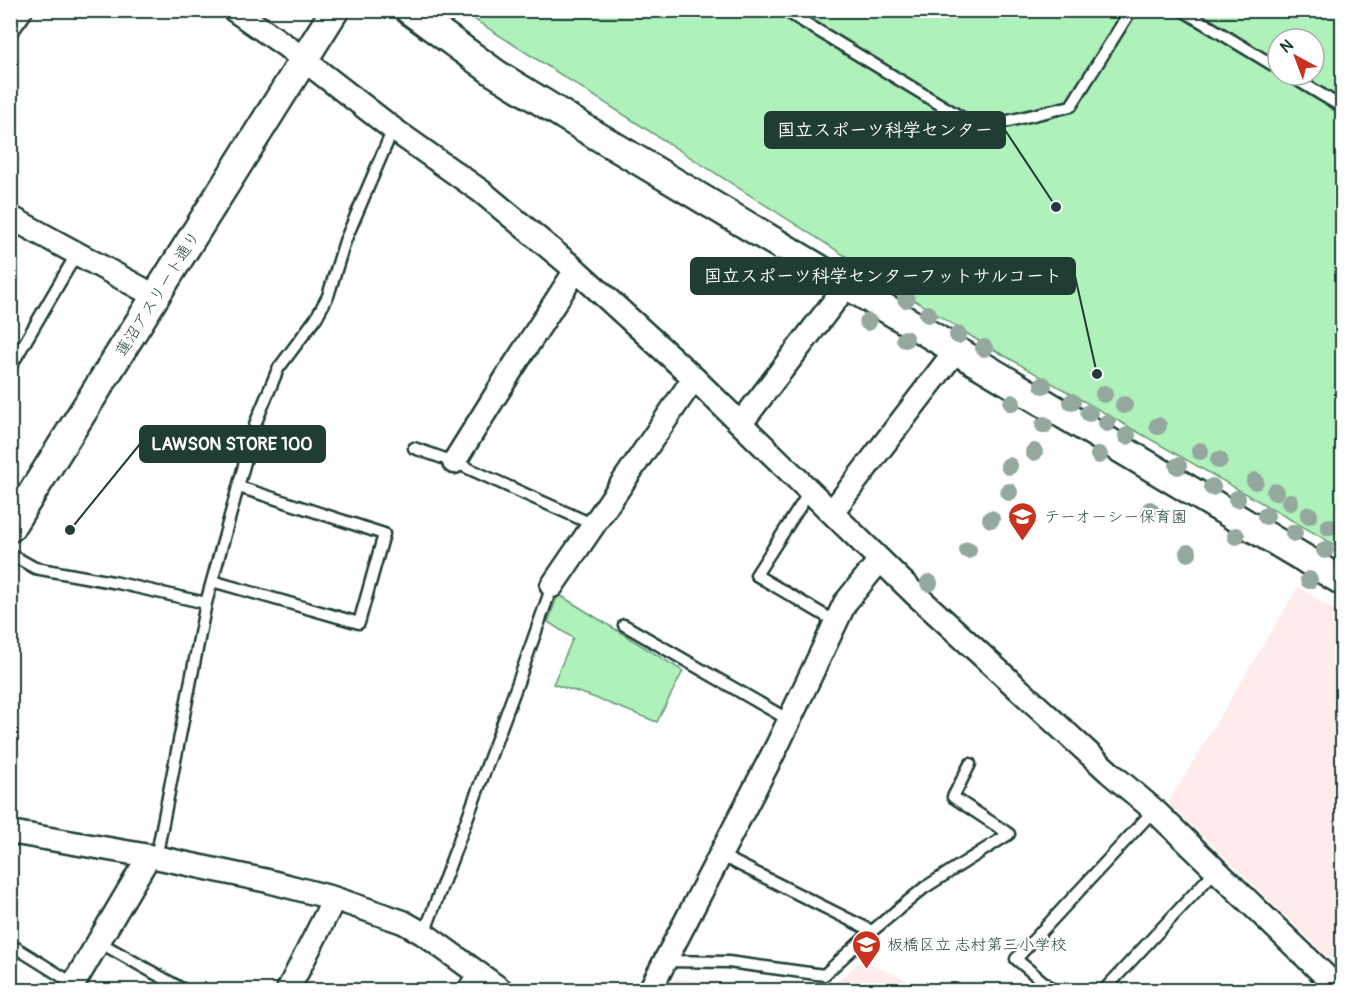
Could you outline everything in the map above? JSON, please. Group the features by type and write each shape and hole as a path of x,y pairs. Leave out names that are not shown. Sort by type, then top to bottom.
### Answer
{"street":[{"path":"10,25 21,10"},
{"path":"234,10 304,60 393,129 482,192 576,270 694,378 915,594 1109,772 1154,810 1340,990"},
{"name":"蓮沼アスリート通り","path":"10,528 335,10"},
{"path":"409,10 495,73 1342,581"},
{"path":"10,217 155,296"},
{"path":"454,462 576,270"},
{"path":"741,423 847,285"},
{"path":"832,512 956,350"},
{"path":"552,586 694,378"},
{"path":"650,990 777,746 845,603 880,560"},
{"path":"10,832 152,857 268,881 333,898 403,922 424,934 501,990"},
{"path":"72,987 152,857"},
{"path":"288,990 333,898"}],"lane":[{"path":"784,10 979,128 1071,106 1131,10"},
{"path":"1182,10 1266,61"},
{"path":"1309,87 1342,107"},
{"path":"152,857 161,837 206,603 256,422 278,369 316,318 328,296 345,241 393,129"},
{"path":"10,368 77,253"},
{"path":"414,448 454,462 594,525"},
{"path":"212,581 358,623 381,545 384,534 239,487"},
{"path":"810,490 756,574 836,621"},
{"path":"10,554 35,568 118,583 206,603"},
{"path":"424,934 552,586"},
{"path":"624,625 789,720"},
{"path":"665,961 728,962 824,975 924,888 1009,834 953,797 970,764"},
{"path":"1053,990 1016,959 1154,810"},
{"path":"720,855 872,931"},
{"path":"1104,990 1216,870"},
{"path":"99,942 184,990"},
{"path":"10,944 72,987"},
{"path":"462,990 475,971"}],"shaded area":[{"path":"1298,587 1342,615 1342,971 1168,803"},
{"name":"板橋区立 志村第三小学校","path":"861,960 930,990 829,990"},
{"path":"667,978 829,990 661,990"}],"green space":[{"path":"461,11 1342,11 1342,549 977,340"},
{"path":"558,594 683,671 657,722 553,684 573,638 548,622"}],"place":[{"name":"国立スポーツ科学センター","path":"1056,207"},
{"name":"国立スポーツ科学センターフットサルコート","path":"1097,374"},
{"name":"LAWSON STORE 100","path":"70,530"},
{"name":"テーオーシー保育園","path":"1023,542"},
{"name":"板橋区立 志村第三小学校","path":"866,970"}]}
